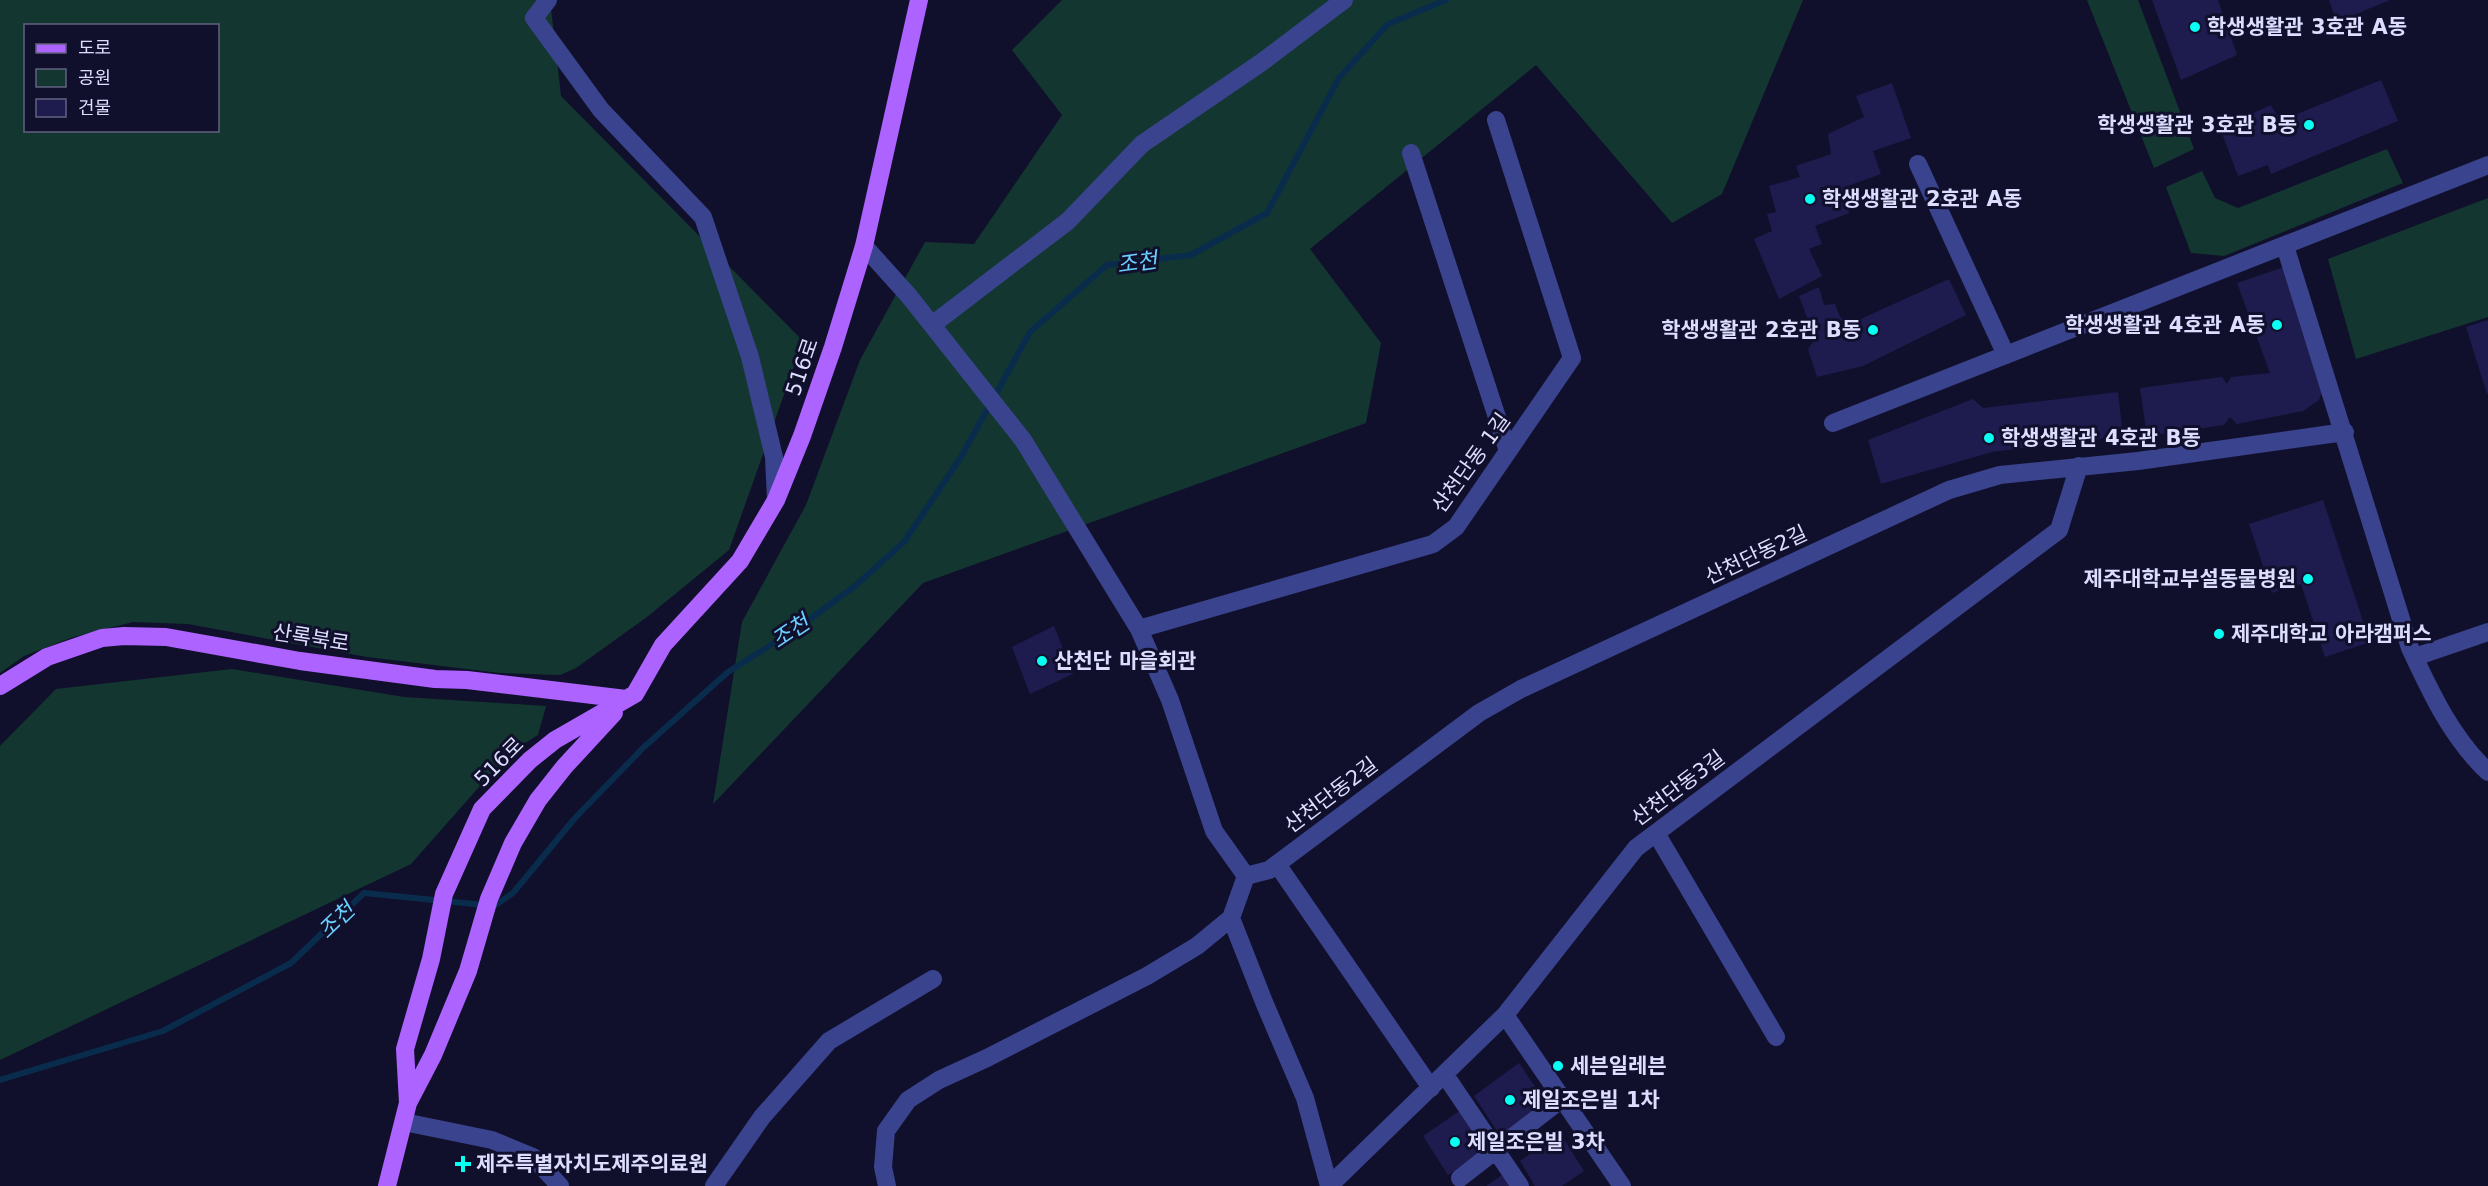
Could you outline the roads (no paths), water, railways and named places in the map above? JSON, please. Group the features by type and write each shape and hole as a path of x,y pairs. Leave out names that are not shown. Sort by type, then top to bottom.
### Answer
{"main road":[{"name":"516로","path":"408,1103 405,1049 431,959 444,894 482,809 530,760 555,740 635,694 663,645 740,561 776,501 829,358 864,246 919,0"},
{"name":"산록북로","path":"0,686 47,657 102,638 135,636 166,637 300,661 435,679 467,680 626,699"},
{"name":"516로","path":"408,1103 433,1055 468,971 489,898 513,843 538,800 565,766 626,699"},
{"path":"387,1186 408,1103"}],"street":[{"path":"548,0 534,18 601,110 703,217 750,357 774,457 776,501"},
{"path":"932,325 1068,221 1142,144 1262,62 1344,0"},
{"name":"산천단동 1길","path":"1139,629 1433,544 1456,527 1572,358 1496,120"},
{"path":"1411,153 1508,451"},
{"path":"1918,164 2006,355"},
{"path":"1833,423 2488,165"},
{"path":"864,246 932,325 1023,440 1139,629 1170,700 1214,831 1246,876 1231,918 1197,946 1147,976 939,1080 908,1100 886,1131 883,1167 887,1186"},
{"path":"2285,246 2415,657 2439,709 2469,754 2488,772"},
{"name":"산천단동2길","path":"1246,876 1269,870 1479,713 1521,689 1949,490 2000,474 2138,461 2345,432"},
{"name":"산천단동3길","path":"1329,1186 1505,1015 1636,848 2059,530 2079,466"},
{"path":"2415,657 2488,632"},
{"path":"1656,833 1776,1037"},
{"path":"1277,864 1431,1088"},
{"path":"1231,918 1305,1098 1329,1186"},
{"path":"714,1186 762,1117 829,1041 933,979"},
{"path":"1505,1015 1623,1186"},
{"path":"1445,1075 1520,1186"},
{"path":"1460,1178 1563,1098"},
{"path":"404,1122 492,1140 533,1157 560,1186"}],"waterway":[{"name":"조천","path":"0,1080 163,1031 291,963 364,893 494,906 513,893 575,818 644,747 728,672 799,627 855,586 904,542 961,457 1030,332 1107,265 1191,255 1267,213 1339,78 1388,24 1446,0"}],"place":[{"name":"학생생활관 3호관 A동","path":"2195,27"},
{"name":"학생생활관 3호관 B동","path":"2309,125"},
{"name":"학생생활관 2호관 A동","path":"1810,199"},
{"name":"학생생활관 4호관 A동","path":"2277,325"},
{"name":"학생생활관 2호관 B동","path":"1873,330"},
{"name":"학생생활관 4호관 B동","path":"1989,438"},
{"name":"제주대학교부설동물병원","path":"2308,579"},
{"name":"제주대학교 아라캠퍼스","path":"2219,634"},
{"name":"산천단 마을회관","path":"1042,661"},
{"name":"세븐일레븐","path":"1558,1066"},
{"name":"제일조은빌 1차","path":"1510,1100"},
{"name":"제일조은빌 3차","path":"1455,1142"},
{"name":"제주특별자치도제주의료원","path":"463,1164"}]}
